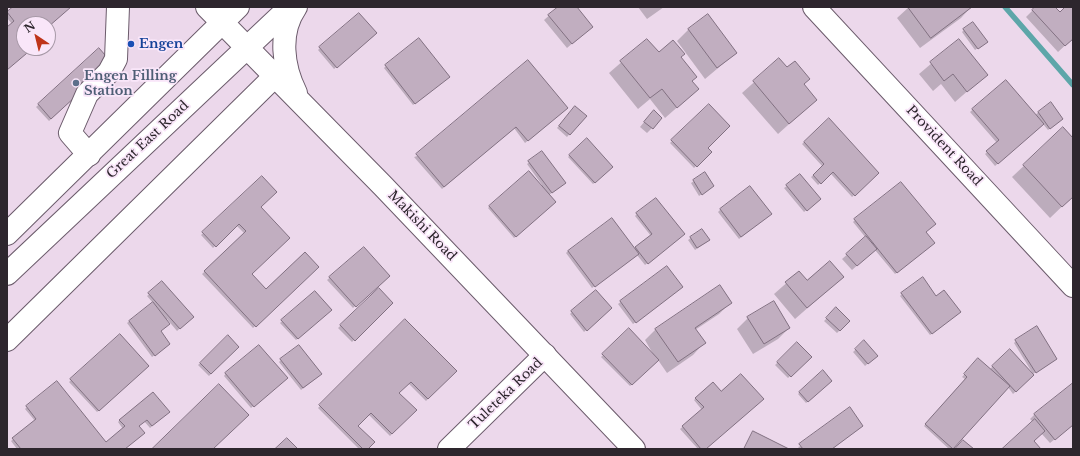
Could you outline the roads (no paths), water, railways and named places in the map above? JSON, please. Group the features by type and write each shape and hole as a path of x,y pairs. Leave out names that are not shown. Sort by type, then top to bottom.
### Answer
{"main road":[{"path":"89,155 70,133 87,94 109,72 116,60 118,7"},
{"name":"Makishi Road","path":"207,7 383,186 634,449"},
{"path":"7,234 238,7"},
{"name":"Great East Road","path":"7,274 290,7"},
{"path":"296,7 292,13 285,35 284,58 290,82 301,103"},
{"name":"Provident Road","path":"814,7 1073,286"},
{"path":"7,340 275,76"},
{"name":"Tuleteka Road","path":"450,449 545,355"}],"waterway":[{"path":"1005,7 1073,85"}],"place":[{"name":"Engen","path":"131,44"},
{"name":"Engen Filling Station","path":"76,83"}]}
